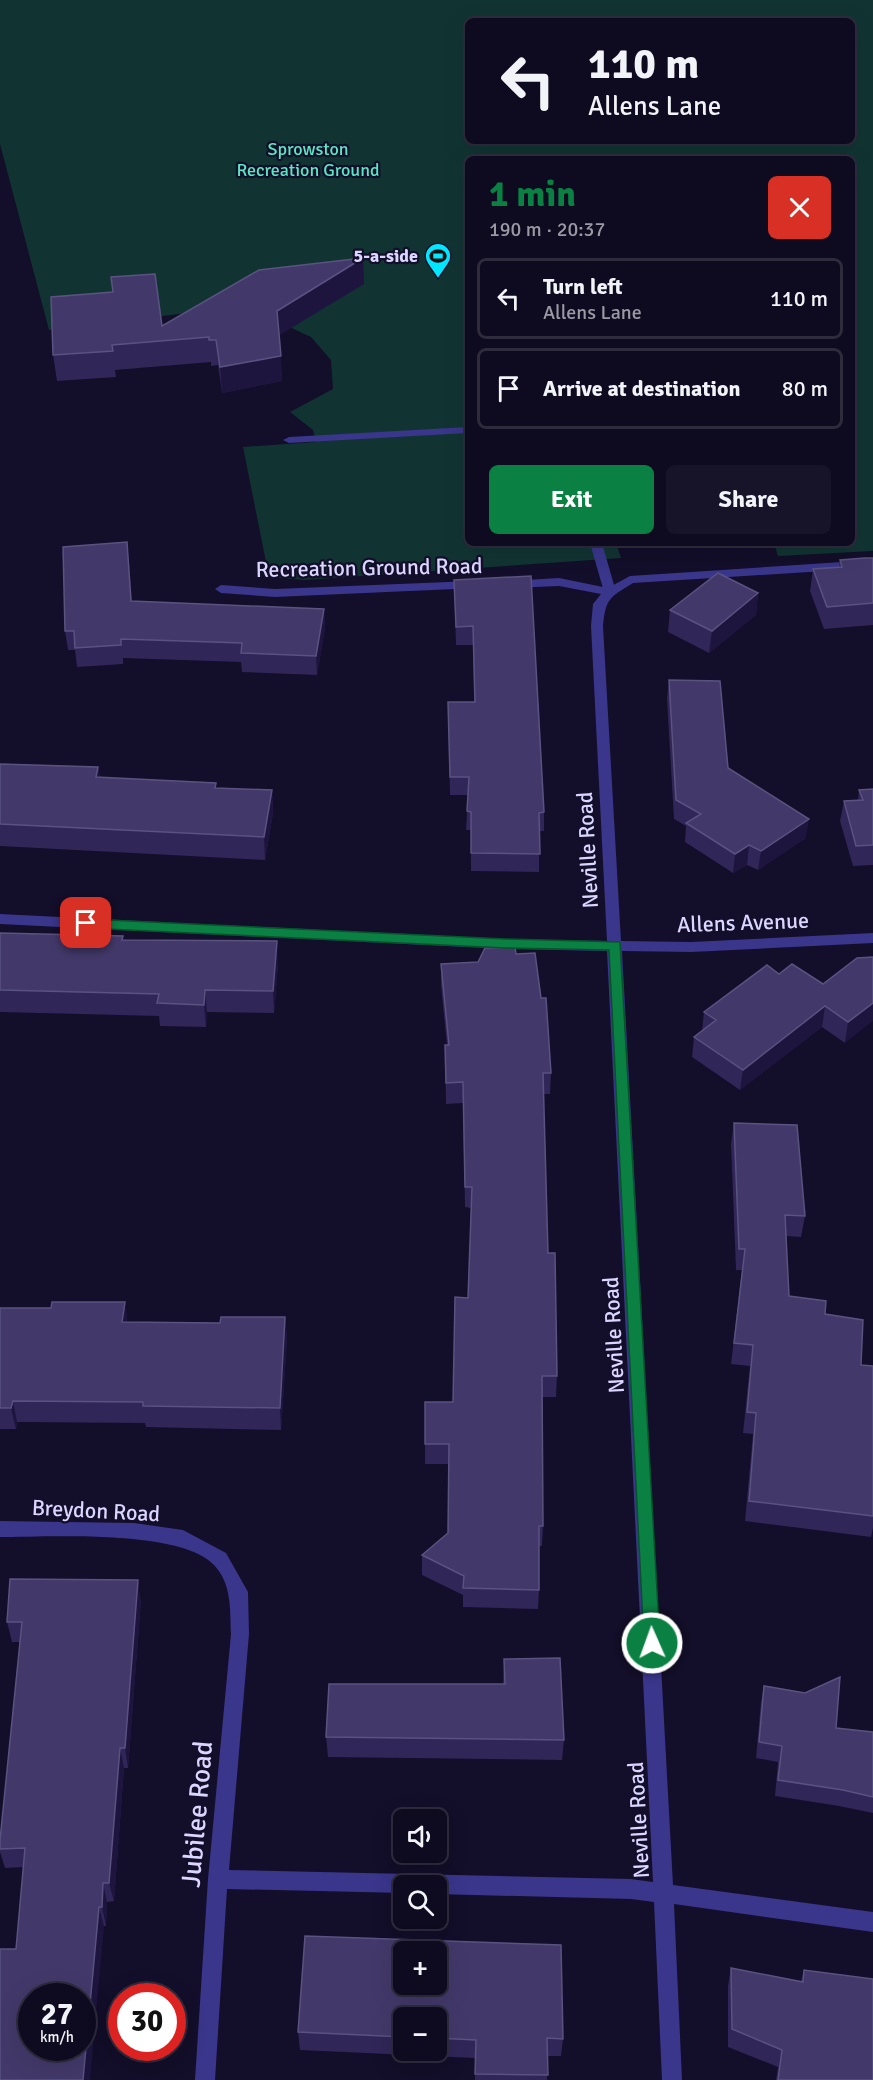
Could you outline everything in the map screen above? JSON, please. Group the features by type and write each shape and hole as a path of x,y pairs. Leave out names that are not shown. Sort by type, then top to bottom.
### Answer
{"street":[{"path":"289,440 465,430"},
{"path":"597,546 610,592 630,580 873,564"},
{"name":"Recreation Ground Road","path":"221,589 275,593 559,582 610,592"},
{"name":"Neville Road","path":"610,592 599,604 597,626 672,2080"},
{"name":"Allens Avenue","path":"0,919 495,943 691,947 873,938"},
{"name":"Breydon Road","path":"0,1529 134,1531 183,1538 220,1558"},
{"name":"Jubilee Road","path":"205,2080 218,1879 240,1634 239,1592 220,1558"},
{"path":"218,1879 632,1888 873,1922"}],"green space":[{"name":"Sprowston Recreation Ground","path":"0,0 873,0 873,551 778,556 775,546 855,546 855,156 465,156 465,546 617,546 621,558 304,580 269,577 243,447 316,442 313,430 290,412 333,389 331,360 311,337 244,306 49,330 0,144"}],"building":[{"path":"363,258 277,311 281,356 220,367 216,340 209,340 209,337 112,345 113,351 53,355 51,297 113,292 111,277 155,274 162,326 259,270"},
{"path":"127,542 131,601 324,609 316,656 241,653 242,643 121,639 121,645 75,648 74,631 65,631 63,547"},
{"path":"873,558 873,603 827,607 813,569 842,567 840,560"},
{"path":"718,573 758,593 712,631 670,610"},
{"path":"531,576 544,812 539,813 540,854 471,853 471,812 467,811 469,777 450,777 448,702 475,702 473,626 456,627 454,580"},
{"path":"669,680 720,681 728,768 809,819 761,851 749,845 735,854 686,823 701,814 676,800"},
{"path":"0,764 98,767 96,777 216,783 215,788 272,790 264,837 0,824"},
{"path":"873,789 873,845 856,846 844,801 863,800 859,790"},
{"path":"0,933 123,936 122,940 277,941 273,991 205,990 204,1005 157,1003 159,994 0,990"},
{"path":"515,947 516,954 535,953 541,998 546,998 551,1073 543,1073 548,1253 555,1253 557,1376 542,1376 543,1526 539,1526 539,1590 463,1588 464,1576 422,1555 448,1533 449,1444 425,1444 425,1402 453,1402 455,1297 468,1298 472,1187 465,1187 463,1082 446,1083 445,1045 449,1045 441,964 478,962 485,948"},
{"path":"873,957 873,1003 848,1022 825,1006 743,1070 694,1037 716,1020 704,1012 767,965 779,974 792,964 823,984 857,958"},
{"path":"734,1123 797,1125 805,1216 785,1215 789,1296 826,1301 825,1314 863,1320 861,1365 873,1366 873,1516 749,1501 756,1413 747,1412 753,1345 734,1343 745,1249 739,1249"},
{"path":"52,1302 125,1302 122,1322 220,1323 221,1317 285,1317 280,1408 143,1406 143,1402 13,1401 11,1408 0,1408 0,1308 51,1308"},
{"path":"10,1579 138,1580 125,1748 120,1748 109,1883 103,1883 92,1983 18,1983 18,2061 85,2061 83,2080 0,2080 0,1949 16,1949 25,1848 0,1849 22,1622 7,1622"},
{"path":"560,1658 564,1740 326,1737 329,1684 505,1684 504,1659"},
{"path":"840,1677 836,1728 873,1732 873,1797 778,1780 782,1746 759,1742 764,1686 805,1693"},
{"path":"305,1936 561,1945 563,2039 547,2038 548,2075 475,2074 476,2040 447,2039 447,2007 393,2007 393,2036 298,2032"},
{"path":"731,1968 803,1982 804,1970 873,1979 873,2080 778,2080 782,2050 732,2029"}],"place":[{"name":"5-a-side","path":"438,279"}],"route":[{"path":"86,923 506,944 615,945 652,1643"}]}
